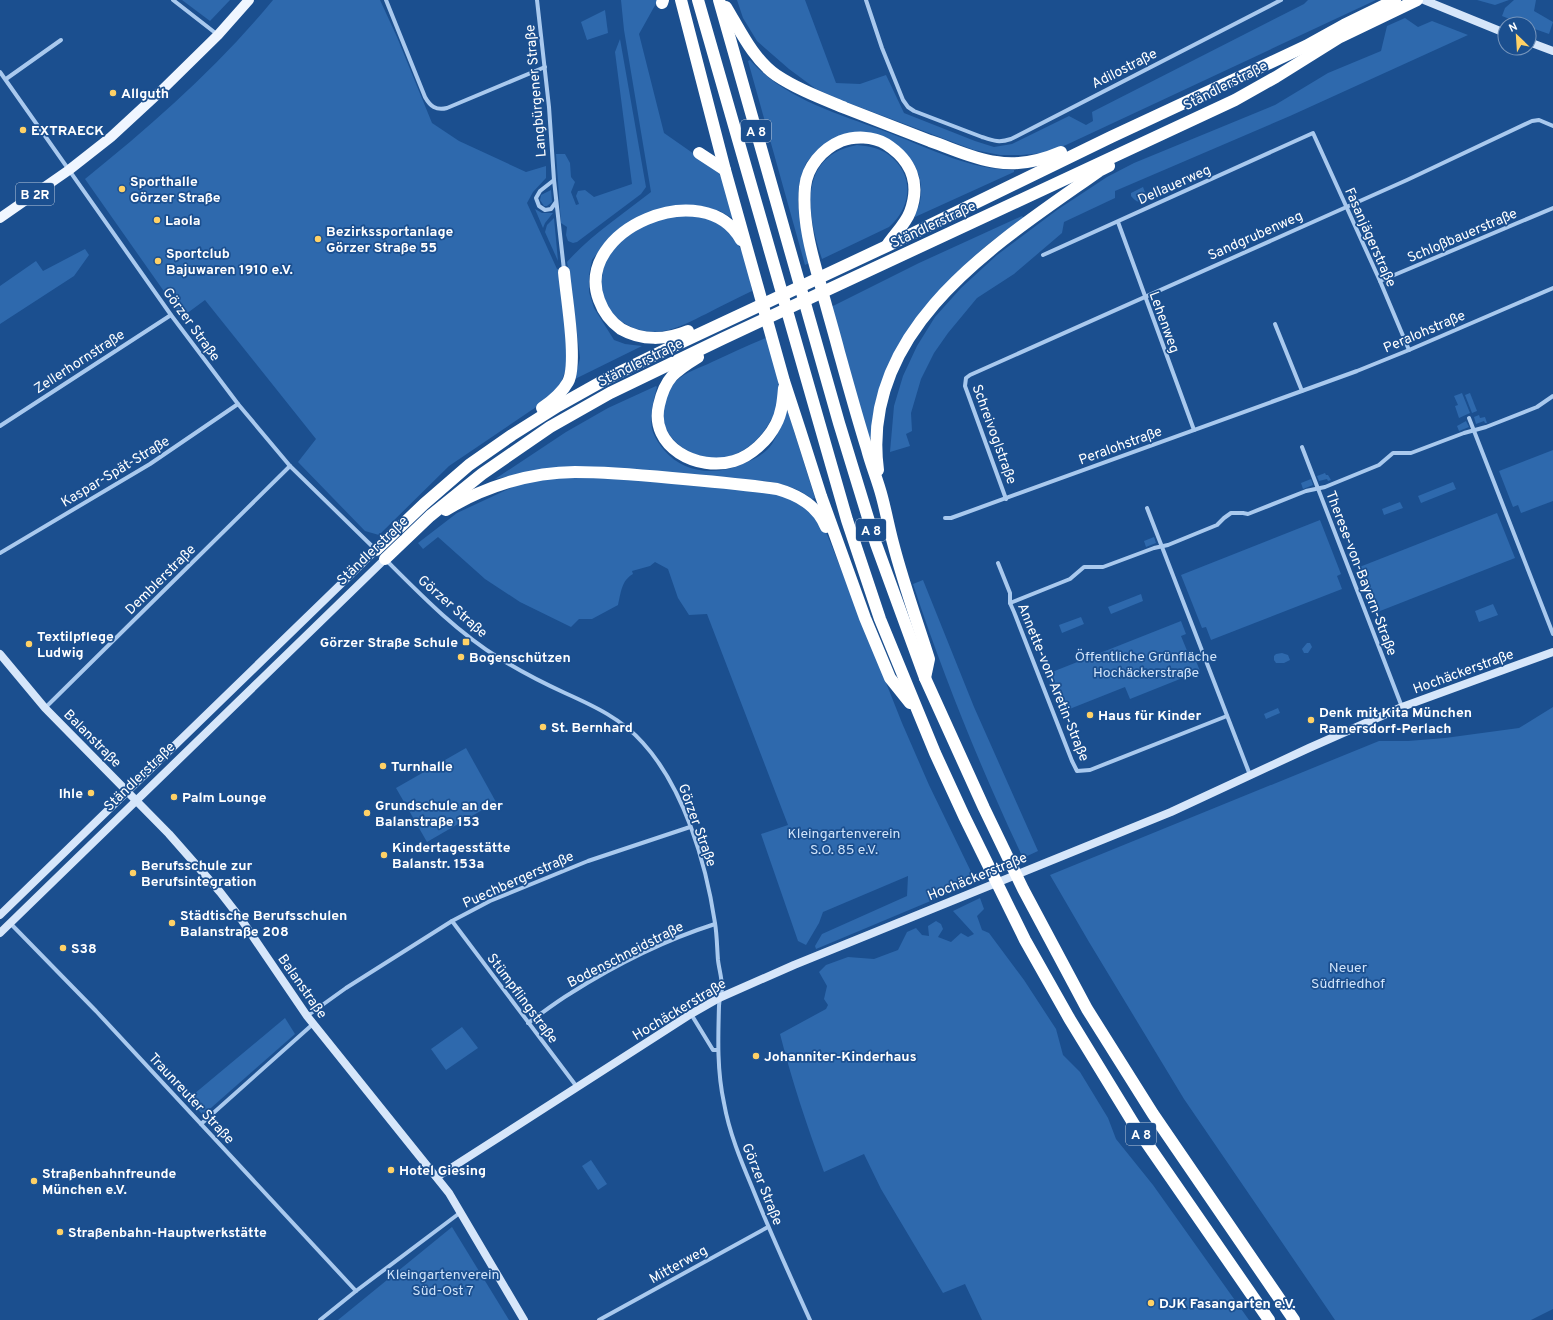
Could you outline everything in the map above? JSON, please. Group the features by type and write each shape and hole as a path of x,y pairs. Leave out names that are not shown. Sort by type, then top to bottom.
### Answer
{"highway":[{"path":"681,0 725,170 784,381 821,496 850,576 890,678 919,714"},
{"name":"A 8","path":"698,0 846,520 880,620 919,714 964,816 1025,940 1068,1018 1135,1126 1269,1320"},
{"path":"720,0 760,61 775,74 806,92 894,128 977,158 1013,164 1031,162 1050,157 1069,149 1088,148"},
{"name":"A 8","path":"720,0 839,423 876,544 925,678 1023,889 1087,1009 1153,1114 1294,1320"},
{"name":"Ständlerstraße","path":"384,559 430,516 482,474 550,427 629,384 722,339 1240,97 1276,77 1340,37 1395,0"},
{"name":"Ständlerstraße","path":"376,550 452,479 512,434 608,378 887,246 1088,148 1306,46 1372,16 1417,0"},
{"path":"887,246 910,213 914,197 914,180 908,166 897,152 883,142 875,139 853,138 834,144 819,157 808,176 805,186 804,202 807,230 813,258 839,351 867,450 882,496 893,544 929,659 925,678"},
{"path":"882,496 877,458 877,431 881,402 892,370 909,338 931,308 956,281 1002,241 1099,171 1138,152 1145,141"},
{"path":"699,153 725,170"},
{"path":"736,317 716,320 677,336 647,338 632,335 619,327 608,317 600,304 596,285 598,267 604,253 615,240 632,226 652,217 673,211 709,213 721,219 730,225 748,252"},
{"path":"512,434 518,424 550,402 560,393 569,381 572,363 572,343 564,272"},
{"path":"722,339 715,347 672,374 664,387 661,396 657,411 662,435 674,449 684,456 706,464 718,464 734,461 759,447 777,423 782,405 784,381"},
{"path":"430,516 499,485 545,474 574,472 631,474 777,488 791,493 811,505 822,517 843,565 850,576"}],"main road":[{"name":"B 2R","path":"0,218 69,170 105,142 164,89 218,35 249,0"}],"street":[{"path":"173,0 218,35"},
{"path":"386,0 425,96 429,104 438,109 447,108 545,67"},
{"name":"Langbürgener Straße","path":"537,0 545,67 554,180 564,272"},
{"name":"Adilostraße","path":"866,0 882,48 903,100 908,107 914,111 993,141 1002,142 1011,139 1281,0"},
{"path":"1424,0 1497,30"},
{"path":"6,79 61,40"},
{"path":"1537,45 1553,51"},
{"name":"Görzer Straße","path":"0,72 171,315 238,404 290,466 376,550"},
{"name":"Sandgrubenweg","path":"966,378 970,374 1418,174 1532,121 1539,120 1553,126"},
{"name":"Fasanjägerstraße","path":"1313,133 1380,281 1409,350"},
{"name":"Dellauerweg","path":"1044,255 1313,133"},
{"path":"554,180 540,191 536,198 539,206 545,210 551,209 556,201"},
{"name":"Schloßbauerstraße","path":"1380,281 1553,208"},
{"name":"Lehenweg","path":"1118,222 1144,297 1194,430"},
{"name":"Peralohstraße","path":"944,518 951,518 1006,499 1302,391 1409,350 1553,288"},
{"name":"Zellerhornstraße","path":"0,426 171,315"},
{"path":"1276,324 1302,391"},
{"name":"Schreivoglstraße","path":"966,378 965,386 1006,499"},
{"path":"1010,602 1070,579 1084,567 1103,567 1161,546 1168,545 1217,525 1231,514 1248,514 1306,491 1325,487 1379,465 1393,454 1411,453 1464,433 1486,427 1533,408 1553,396"},
{"name":"Kaspar-Spät-Straße","path":"0,553 150,464 238,404"},
{"path":"1469,418 1553,634"},
{"name":"Therese-von-Bayern-Straße","path":"1302,447 1402,707"},
{"name":"Demblerstraße","path":"45,708 290,466"},
{"path":"1146,508 1250,775"},
{"name":"Ständlerstraße","path":"0,915 376,550"},
{"name":"Görzer Straße","path":"384,559 454,625 493,654 550,686 609,714 643,742 664,769 678,796 703,864 715,924 722,990 719,998 718,1050 720,1082 724,1106 743,1164 768,1227 810,1320"},
{"name":"Ständlerstraße","path":"0,933 384,559"},
{"name":"Annette-von-Aretin-Straße","path":"998,563 1010,593 1010,602 1077,771 1090,770 1227,716"},
{"name":"Hochäckerstraße","path":"437,1177 691,1014 719,998 794,965 1183,806 1402,707 1553,652"},
{"name":"Balanstraße","path":"0,654 45,708 196,863 220,892 241,919 313,1024 437,1177 461,1212 524,1320"},
{"name":"Puechbergerstraße","path":"307,1016 346,988 452,921 490,900 553,874 690,827"},
{"name":"Stümpflingstraße","path":"452,921 578,1087"},
{"name":"Traunreuter Straße","path":"10,922 271,1197 356,1291"},
{"name":"Bodenschneidstraße","path":"528,1023 570,993 596,978 664,944 715,924"},
{"path":"691,1014 713,1050 718,1050"},
{"path":"201,1124 313,1024"},
{"path":"320,1320 461,1212"},
{"name":"Mitterweg","path":"599,1320 768,1227"}],"green space":[{"path":"182,0 230,0 210,21"},
{"name":"Bezirkssportanlage Görzer Straße 55","path":"273,0 380,0 397,37 432,123 459,141 526,172 546,166 546,178 533,192 527,203 558,269 565,321 567,365 560,386 551,397 449,466 379,535 365,531 298,462 316,439 205,300 182,317 85,179 135,138 184,94 230,49"},
{"path":"621,0 658,0 639,34 664,133 717,170 722,178 733,217 732,218 720,211 701,206 690,205 668,207 629,223 606,242 592,260 589,275 589,292 594,308 614,340 625,344 642,346 575,379 580,358 567,262 596,234 651,192 624,30"},
{"path":"737,0 805,0 836,83 860,84 886,75 904,113 994,147 1012,144 1069,116 1086,125 1093,121 1092,112 1304,4 1308,0 1376,0 1066,145 1044,153 1000,155 974,150 846,102 816,89 789,69 757,41 743,18"},
{"path":"1477,0 1509,0 1495,5"},
{"path":"1514,0 1536,0 1534,11 1553,22 1549,34 1537,30 1537,16 1502,16 1505,8"},
{"path":"605,10 608,33 587,40 581,22"},
{"path":"1405,18 1418,27 1432,21 1468,35 1290,116 1115,191 1115,198 1064,222 1062,233 1014,274 977,298 948,333 934,353 921,379 911,413 912,431 906,434 910,446 890,452 894,406 903,376 917,346 935,317 961,288 997,255 1057,210 1107,177 1134,163 1275,105 1328,73 1381,51 1387,26"},
{"path":"620,39 646,187 641,194 577,242 573,243 568,241 566,235 567,227 561,223 556,154 565,154 570,163 571,177 575,182 571,192 576,205 579,204 576,196 578,191 585,190 594,197 632,184 615,52"},
{"path":"750,60 764,74 780,86 816,105 952,158 982,166 1014,170 1014,172 915,217 920,202 921,191 919,175 915,166 912,161 872,134 814,154 806,163 799,185 798,203 800,223 809,263 805,265 748,61"},
{"path":"857,145 878,149 889,155 897,163 903,172 906,181 906,201 897,219 889,227 822,259 813,224 811,190 816,174 824,161 838,151"},
{"path":"1143,187 1148,200 1141,202 1135,200 1131,196 1131,193"},
{"path":"551,190 552,202 547,206 544,206 540,200 541,195"},
{"path":"535,209 542,213 553,213 543,228"},
{"path":"691,214 720,223 735,239 747,264 752,291 691,321 669,330 651,332 639,330 619,320 605,302 602,291 604,268 613,250 627,237 655,221 673,216"},
{"path":"1022,216 1024,218 1000,235 952,277 911,326 895,353 882,381 872,420 871,438 869,438 831,307 919,263"},
{"path":"554,218 558,261 545,232 547,225"},
{"path":"85,249 89,255 74,276 0,324 0,286 36,261 43,271"},
{"path":"768,337 778,378 779,395 775,412 760,436 750,446 728,457 703,457 690,452 678,444 668,432 663,418 667,397 675,382 693,370"},
{"path":"656,386 651,419 652,429 659,443 672,458 691,468 713,471 724,470 735,467 760,455 772,444 786,411 788,412 815,498 812,499 802,492 790,487 766,481 544,469 495,479 566,432 608,408"},
{"path":"1462,393 1470,413 1459,418 1455,406 1458,405 1454,396"},
{"path":"1470,393 1477,411 1472,413 1465,395"},
{"path":"1479,415 1480,418 1485,417 1487,423 1484,421 1476,424 1474,417"},
{"path":"1466,421 1469,427 1459,431 1457,426"},
{"path":"1553,450 1553,501 1521,513 1518,505 1513,507 1499,471"},
{"path":"1325,473 1331,480 1328,481 1327,479 1319,481 1317,476"},
{"name":"Kleingartenverein S.O. 85 e.V.","path":"574,477 634,480 752,490 786,496 809,510 826,532 902,723 929,785 976,882 816,949 815,946 822,934 907,896 908,876 823,912 819,923 806,945 798,941 761,834 788,825 707,614 689,615 678,598 668,569 655,562 650,566 632,571 633,574 626,580 622,588 618,605 592,619 579,619 571,627 520,602 485,579 438,537 423,549 418,543 457,513 519,484 546,479"},
{"path":"1311,479 1313,485 1303,489 1301,483"},
{"path":"1453,482 1456,489 1421,503 1418,496"},
{"path":"1400,502 1403,508 1384,515 1382,509"},
{"path":"1497,513 1515,558 1375,613 1357,568"},
{"name":"Öffentliche Grünfläche Hochäckerstraße","path":"1320,520 1341,574 1337,576 1342,589 1211,640 1206,627 1202,628 1181,575"},
{"path":"1154,537 1156,543 1146,547 1144,541"},
{"path":"923,580 974,707 1038,851 1023,858 992,791 937,654 913,584"},
{"path":"1141,594 1143,601 1111,614 1108,607"},
{"path":"1493,604 1498,615 1479,622 1475,611"},
{"path":"1081,617 1084,624 1062,633 1059,625"},
{"name":"Öffentliche Grünfläche Hochäckerstraße","path":"1181,621 1186,634 1181,636 1188,653 1192,651 1200,671 1130,699 1125,687 1062,712 1047,674"},
{"path":"1307,643 1310,643 1312,647 1308,653 1304,653 1302,649"},
{"path":"1282,653 1288,655 1290,660 1284,663 1276,663 1274,656"},
{"name":"Neuer Südfriedhof","path":"1553,707 1553,1309 1531,1320 1335,1320 1184,1099 1050,875 1379,741 1408,741 1445,738 1519,728"},
{"path":"1278,708 1280,713 1266,719 1264,714"},
{"path":"466,748 496,802 427,842 396,788"},
{"path":"980,898 984,909 977,916 982,930 989,933 1024,980 1056,1029 1063,1055 1080,1072 1108,1118 1116,1139 1153,1185 1249,1320 982,1320 965,1284 943,1293 881,1189 864,1154 824,1172 800,1103 780,1034 826,1009 828,1005 824,999 827,986 819,972 826,965 848,957 874,959 898,950 907,932 916,928 922,935 929,936 928,926 936,921 941,924 943,929 938,937 951,942 961,933 968,937 974,934 953,911"},
{"path":"285,1018 295,1034 203,1115 188,1099"},
{"path":"462,1027 478,1048 446,1070 431,1049"},
{"path":"591,1160 607,1184 598,1190 582,1166"},
{"name":"Kleingartenverein Süd-Ost 7","path":"452,1227 509,1320 338,1320"}],"place":[{"name":"Allguth","path":"113,93"},
{"name":"EXTRAECK","path":"23,130"},
{"name":"Sporthalle Görzer Straße","path":"122,189"},
{"name":"Laola","path":"157,220"},
{"name":"Bezirkssportanlage Görzer Straße 55","path":"318,239"},
{"name":"Sportclub Bajuwaren 1910 e.V.","path":"158,261"},
{"name":"Görzer Straße Schule","path":"466,642"},
{"name":"Textilpflege Ludwig","path":"29,644"},
{"name":"Bogenschützen","path":"461,657"},
{"name":"Haus für Kinder","path":"1090,715"},
{"name":"Denk mit Kita München Ramersdorf-Perlach","path":"1311,720"},
{"name":"St. Bernhard","path":"543,727"},
{"name":"Turnhalle","path":"383,766"},
{"name":"Ihle","path":"91,793"},
{"name":"Palm Lounge","path":"174,797"},
{"name":"Grundschule an der Balanstraße 153","path":"367,813"},
{"name":"Kindertagesstätte Balanstr. 153a","path":"384,855"},
{"name":"Berufsschule zur Berufsintegration","path":"133,873"},
{"name":"Städtische Berufsschulen Balanstraße 208","path":"172,923"},
{"name":"S38","path":"63,948"},
{"name":"Johanniter-Kinderhaus","path":"756,1056"},
{"name":"Hotel Giesing","path":"391,1170"},
{"name":"Straßenbahnfreunde München e.V.","path":"34,1181"},
{"name":"Straßenbahn-Hauptwerkstätte","path":"60,1232"},
{"name":"DJK Fasangarten e.V.","path":"1151,1303"}]}
